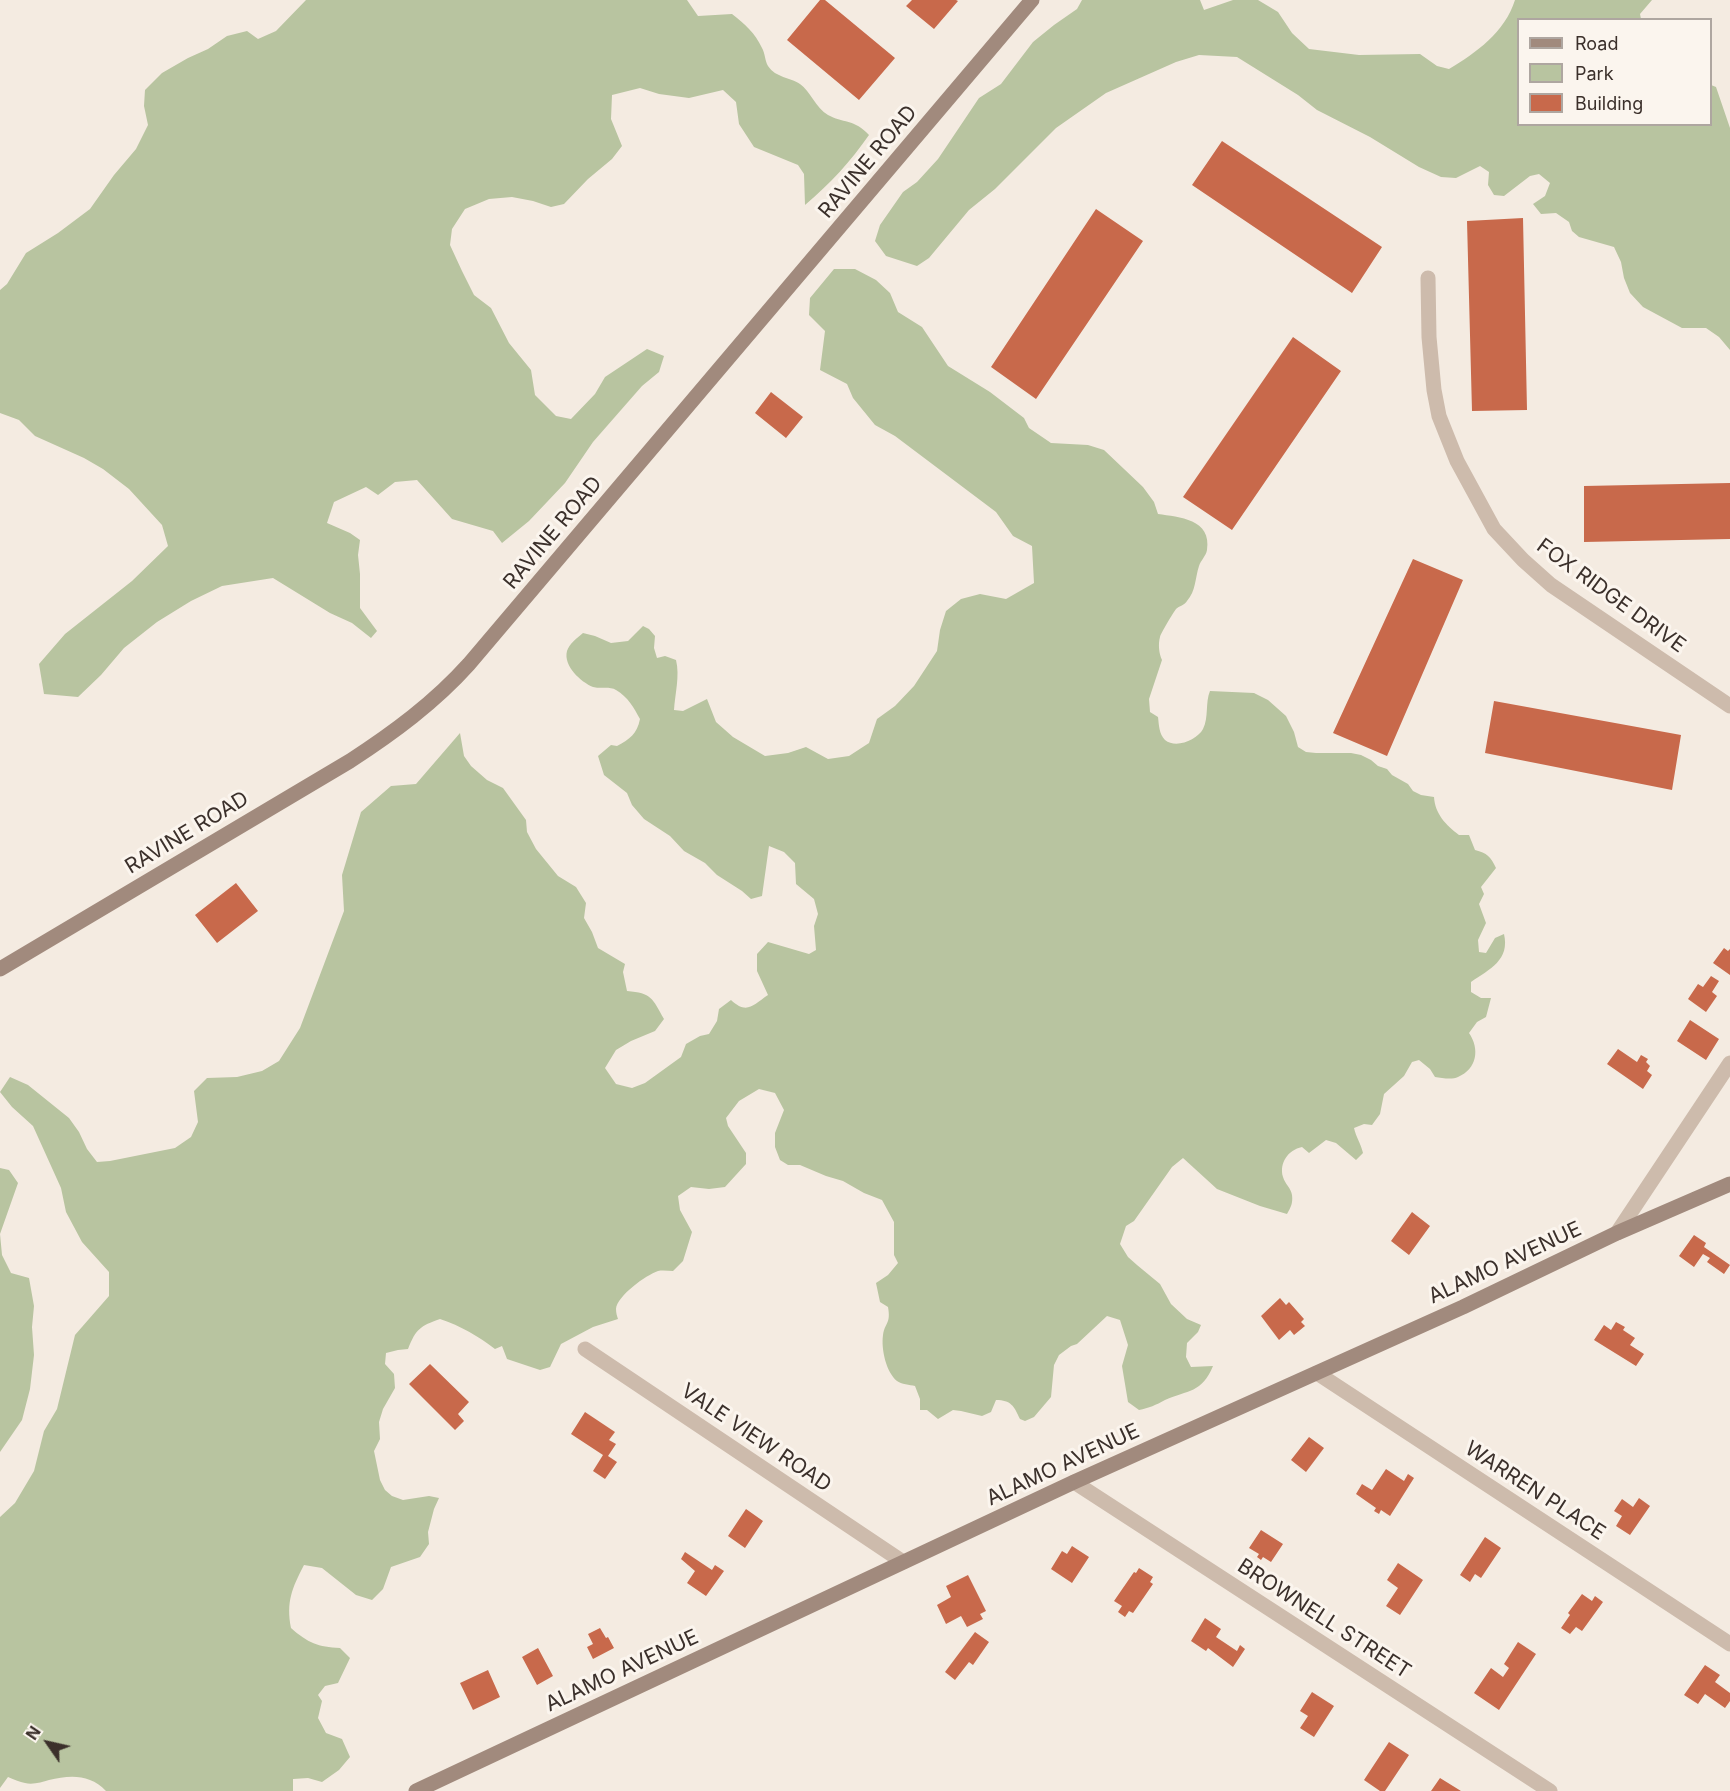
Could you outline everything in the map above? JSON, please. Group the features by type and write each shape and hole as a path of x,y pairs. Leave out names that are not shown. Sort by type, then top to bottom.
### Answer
{"street":[{"name":"RAVINE ROAD","path":"0,969 350,761 382,740 431,702 459,676 1032,0"},
{"name":"FOX RIDGE DRIVE","path":"1428,278 1429,337 1439,416 1457,461 1494,529 1551,585 1730,706"},
{"path":"1617,1233 1730,1063"},
{"name":"ALAMO AVENUE","path":"416,1791 1074,1482 1463,1307 1617,1233 1730,1185"},
{"name":"VALE VIEW ROAD","path":"585,1349 903,1562"},
{"name":"WARREN PLACE","path":"1317,1373 1730,1644"},
{"name":"BROWNELL STREET","path":"1074,1482 1550,1791"}],"green space":[{"path":"306,0 687,0 698,16 732,14 756,38 771,70 800,84 828,115 859,126 869,135 840,172 805,205 804,174 798,165 754,147 739,124 736,102 723,90 689,98 659,94 640,88 612,95 611,119 622,146 612,159 588,179 564,204 551,207 512,197 489,199 465,209 452,229 450,245 474,295 491,308 509,343 531,370 535,395 556,416 571,419 595,394 605,377 647,349 664,356 659,372 642,386 593,442 565,483 529,521 502,543 493,531 452,519 417,480 395,482 378,495 366,487 334,502 327,523 360,540 358,555 360,608 377,631 371,638 352,623 330,613 273,578 222,586 191,601 157,622 124,648 78,697 44,694 39,664 65,634 132,581 168,546 162,525 129,489 103,469 35,436 19,420 0,413 0,290 7,284 26,253 90,209 136,149 148,125 144,106 145,90 162,73 208,49 227,36 247,31 258,39 276,31"},
{"path":"1082,0 1200,0 1204,10 1233,0 1258,0 1278,12 1292,33 1309,49 1359,55 1420,54 1437,66 1449,69 1479,49 1497,32 1515,0 1652,0 1640,14 1641,18 1517,18 1517,126 1712,126 1712,85 1716,87 1730,128 1730,350 1719,337 1706,328 1682,328 1643,307 1630,293 1614,247 1579,237 1572,231 1569,222 1556,213 1541,214 1533,204 1545,196 1550,183 1539,174 1530,176 1504,196 1494,195 1488,185 1489,172 1480,166 1456,178 1441,177 1317,110 1298,95 1237,57 1199,55 1176,62 1106,93 1056,128 995,189 969,210 929,258 917,266 886,256 875,241 880,225 903,192 917,182 938,159 979,98 1001,84 1033,42 1077,9"},
{"path":"834,269 855,269 876,280 890,293 898,312 922,327 948,366 990,392 1024,418 1029,428 1051,443 1088,445 1104,450 1143,487 1154,502 1158,514 1192,522 1204,532 1207,550 1199,566 1192,593 1186,602 1176,609 1159,640 1162,660 1149,699 1150,712 1158,717 1160,732 1165,740 1175,744 1186,742 1200,733 1205,724 1210,691 1254,693 1268,700 1286,716 1298,747 1306,752 1361,755 1387,769 1392,775 1408,784 1413,791 1434,797 1436,809 1446,823 1459,835 1469,835 1475,850 1490,858 1496,868 1481,887 1484,894 1479,904 1486,923 1478,940 1479,952 1486,953 1495,938 1504,934 1505,943 1504,951 1497,963 1471,982 1471,992 1481,998 1491,998 1486,1017 1477,1022 1469,1033 1475,1046 1473,1064 1456,1078 1447,1078 1435,1077 1430,1069 1419,1060 1412,1062 1404,1076 1384,1094 1380,1114 1372,1125 1364,1124 1354,1128 1363,1153 1356,1160 1336,1143 1326,1140 1309,1153 1302,1147 1289,1154 1282,1167 1283,1177 1292,1195 1287,1214 1217,1189 1183,1158 1172,1167 1134,1221 1126,1226 1120,1244 1128,1257 1160,1284 1171,1304 1187,1319 1201,1325 1198,1332 1187,1343 1186,1357 1191,1367 1213,1366 1209,1375 1194,1389 1139,1410 1128,1402 1122,1366 1128,1345 1120,1320 1107,1316 1077,1344 1059,1355 1054,1365 1051,1397 1034,1417 1025,1421 1020,1419 1014,1407 1001,1400 996,1400 991,1412 982,1416 953,1410 938,1419 927,1410 920,1410 920,1399 915,1386 901,1383 893,1377 885,1360 883,1347 883,1335 889,1317 888,1307 880,1302 876,1283 888,1275 898,1263 894,1255 894,1222 882,1200 843,1181 800,1165 788,1165 780,1160 775,1147 775,1133 784,1110 775,1093 759,1089 739,1101 726,1118 728,1126 746,1153 746,1164 725,1187 709,1189 691,1187 678,1196 680,1210 692,1232 683,1261 673,1271 658,1271 633,1287 618,1304 616,1309 618,1319 593,1327 561,1344 550,1367 540,1370 507,1359 502,1346 495,1349 469,1332 440,1319 419,1329 408,1349 386,1353 385,1364 394,1374 395,1388 383,1409 379,1422 380,1439 374,1451 380,1480 385,1490 392,1496 403,1500 429,1496 439,1498 428,1532 429,1544 420,1557 391,1567 383,1589 372,1600 356,1595 322,1568 304,1565 293,1588 289,1610 291,1628 314,1643 325,1647 340,1648 350,1658 338,1683 325,1686 318,1695 322,1701 318,1718 326,1733 342,1739 350,1757 339,1770 322,1782 308,1778 293,1779 293,1791 106,1791 93,1781 79,1777 57,1778 31,1784 8,1777 0,1788 0,1517 15,1503 34,1471 44,1431 57,1409 75,1335 109,1296 109,1272 82,1242 66,1212 61,1188 33,1126 12,1107 0,1092 10,1077 28,1085 69,1118 97,1162 175,1148 191,1137 198,1122 194,1091 207,1078 237,1077 262,1071 279,1061 300,1028 344,911 342,875 361,812 391,786 416,784 460,733 464,756 471,766 487,780 503,788 526,820 527,832 536,849 558,876 576,887 586,903 584,918 598,948 625,964 623,972 627,991 647,995 657,1006 664,1019 655,1031 616,1050 605,1068 616,1084 632,1088 645,1083 681,1057 686,1044 709,1034 717,1021 719,1009 731,1000 746,1008 768,995 757,971 757,954 768,942 809,954 816,950 814,926 818,914 814,899 796,884 795,863 784,852 769,846 762,896 751,899 717,875 705,863 684,851 670,836 644,819 632,805 627,793 604,775 598,756 611,745 617,746 629,738 637,729 640,719 630,703 616,690 593,687 578,677 570,668 566,657 570,646 583,633 611,643 628,641 643,626 655,636 654,648 657,658 665,656 676,660 674,710 683,711 707,699 716,722 733,737 765,756 788,753 806,747 828,759 849,756 869,743 877,719 895,706 914,686 937,651 946,611 961,599 980,594 1006,599 1034,583 1032,546 1013,536 996,512 895,436 875,425 853,398 847,384 820,370 825,331 809,315 810,298"},
{"path":"0,1168 9,1170 18,1183 0,1234"},
{"path":"0,1234 2,1255 11,1273 29,1278 34,1306 32,1327 34,1355 30,1389 22,1420 0,1452"}],"building":[{"path":"820,0 825,0 895,58 859,100 787,40"},
{"path":"912,0 958,1 934,29 906,6"},
{"path":"1222,141 1382,247 1352,293 1192,185"},
{"path":"1096,209 1143,241 1036,399 991,367"},
{"path":"1523,218 1527,410 1472,411 1467,221"},
{"path":"1293,337 1341,371 1232,530 1183,497"},
{"path":"771,392 803,417 786,438 755,413"},
{"path":"1730,483 1730,539 1584,542 1584,486"},
{"path":"1413,559 1463,580 1387,756 1333,733"},
{"path":"1494,701 1681,735 1672,790 1485,753"},
{"path":"236,883 258,911 217,943 195,915"},
{"path":"1724,948 1728,951 1730,949 1730,975 1713,963"},
{"path":"1711,976 1719,981 1712,992 1717,996 1706,1012 1688,999 1698,984 1703,987"},
{"path":"1690,1020 1719,1039 1706,1060 1677,1041"},
{"path":"1618,1049 1637,1062 1641,1055 1648,1059 1646,1062 1650,1066 1647,1071 1652,1075 1643,1089 1607,1064"},
{"path":"1412,1212 1430,1226 1409,1255 1391,1241"},
{"path":"1694,1235 1706,1243 1704,1247 1730,1265 1724,1274 1707,1262 1710,1258 1703,1254 1694,1267 1679,1256"},
{"path":"1280,1298 1286,1305 1289,1302 1304,1319 1301,1322 1305,1326 1294,1335 1290,1330 1279,1340 1261,1316"},
{"path":"1616,1322 1625,1327 1623,1330 1635,1338 1630,1345 1644,1354 1636,1366 1594,1340 1604,1325 1611,1330"},
{"path":"430,1364 469,1402 458,1414 464,1421 455,1430 409,1384"},
{"path":"585,1412 615,1432 609,1440 616,1444 608,1456 617,1462 605,1479 593,1471 603,1455 571,1434"},
{"path":"1309,1437 1324,1448 1306,1472 1291,1460"},
{"path":"1386,1469 1404,1481 1408,1474 1414,1478 1390,1516 1381,1510 1379,1514 1374,1511 1376,1508 1356,1494 1362,1484 1372,1490"},
{"path":"1639,1498 1650,1506 1630,1535 1616,1526 1622,1516 1614,1511 1622,1499 1633,1507"},
{"path":"746,1509 763,1521 745,1548 728,1536"},
{"path":"1261,1530 1283,1544 1271,1562 1263,1557 1261,1560 1257,1557 1259,1554 1249,1548"},
{"path":"1485,1537 1501,1548 1481,1578 1475,1574 1470,1582 1460,1575"},
{"path":"1072,1546 1089,1557 1072,1583 1051,1569 1062,1551 1067,1554"},
{"path":"685,1552 712,1570 715,1565 724,1571 706,1596 687,1583 695,1571 681,1559"},
{"path":"1398,1563 1423,1580 1400,1615 1386,1606 1398,1588 1387,1580"},
{"path":"1139,1568 1153,1577 1150,1582 1153,1584 1133,1613 1129,1611 1125,1617 1118,1612 1122,1606 1114,1601"},
{"path":"968,1575 986,1611 980,1614 983,1619 967,1627 961,1616 946,1624 937,1605 951,1597 946,1586"},
{"path":"1582,1594 1592,1601 1595,1596 1603,1602 1582,1631 1576,1627 1570,1634 1561,1628 1570,1615 1568,1613"},
{"path":"1205,1618 1221,1629 1216,1637 1237,1651 1240,1645 1245,1649 1233,1667 1208,1648 1206,1651 1191,1641"},
{"path":"600,1628 614,1648 593,1659 587,1647 593,1644 588,1634"},
{"path":"975,1632 989,1642 973,1665 969,1662 955,1680 945,1672"},
{"path":"1518,1642 1536,1654 1499,1710 1474,1693 1491,1668 1503,1677 1509,1668 1504,1664"},
{"path":"538,1648 553,1676 537,1685 522,1657"},
{"path":"1705,1665 1720,1675 1715,1682 1730,1693 1730,1701 1725,1708 1705,1694 1698,1704 1684,1695"},
{"path":"488,1670 500,1697 473,1710 460,1683"},
{"path":"1312,1692 1334,1706 1314,1737 1300,1728 1308,1716 1300,1711"},
{"path":"1389,1742 1409,1755 1385,1791 1380,1791 1364,1780"},
{"path":"1440,1778 1461,1791 1431,1791"}]}
